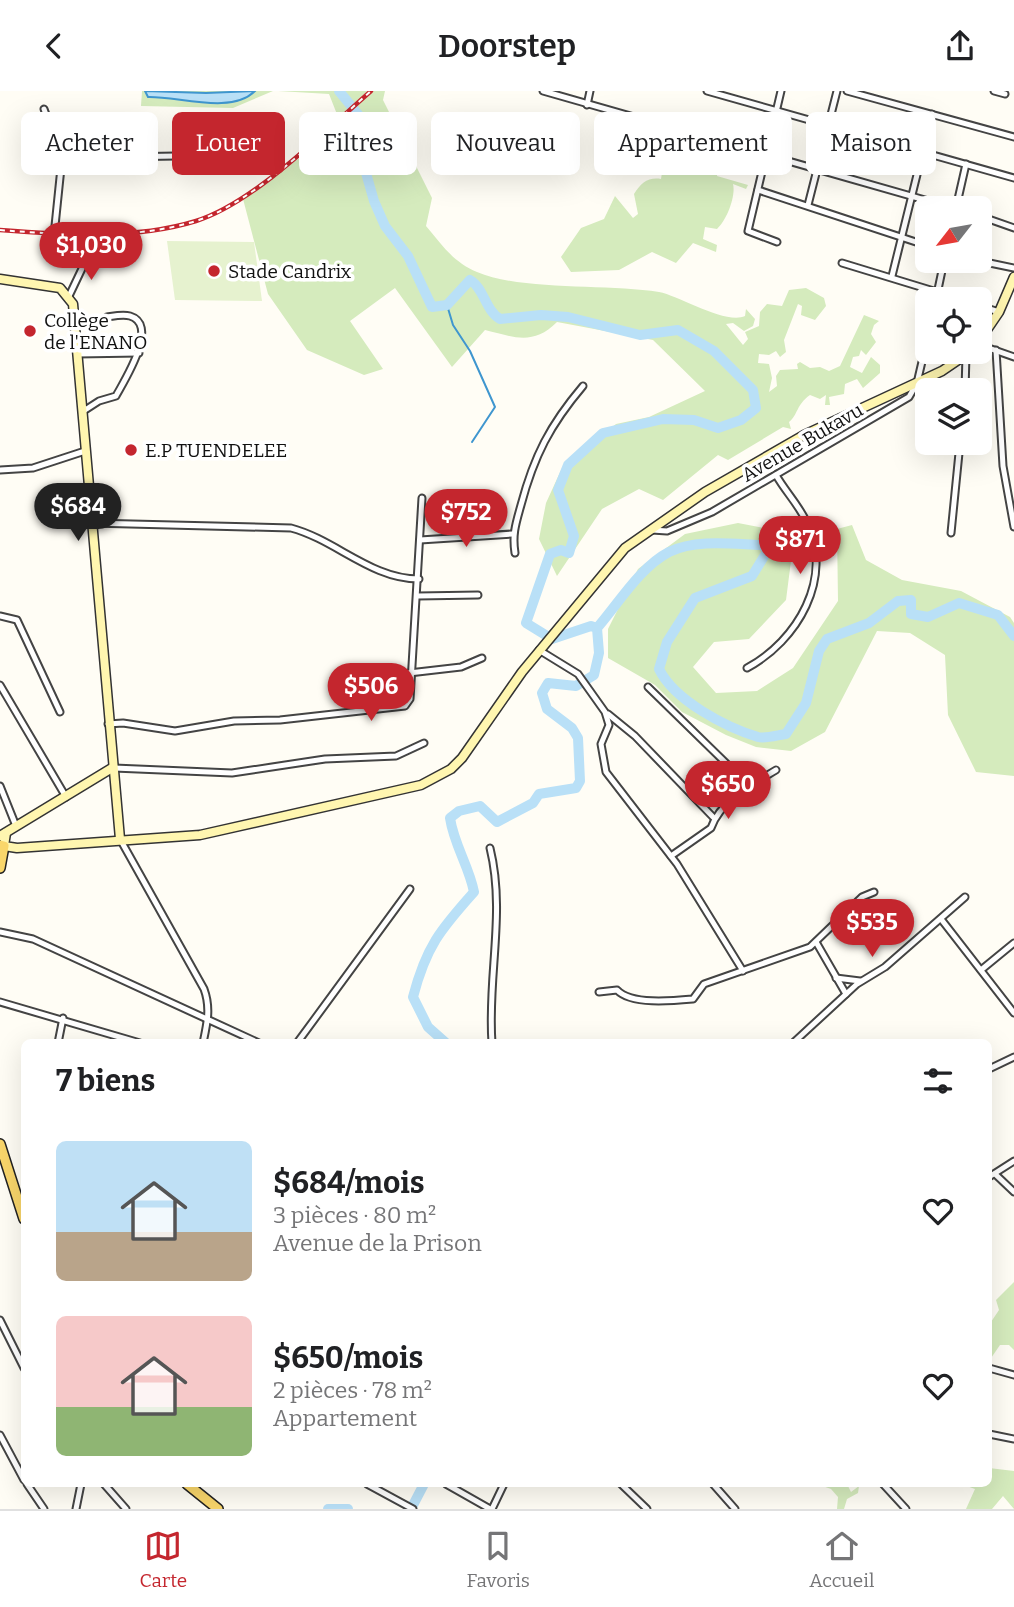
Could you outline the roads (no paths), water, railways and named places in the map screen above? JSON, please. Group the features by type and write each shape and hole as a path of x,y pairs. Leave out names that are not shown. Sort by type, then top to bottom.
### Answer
{"main road":[{"path":"0,868 2,845"},
{"path":"0,1144 21,1210"},
{"path":"191,1487 218,1509"}],"street":[{"path":"543,91 613,112"},
{"path":"587,105 590,91"},
{"path":"707,91 731,94 806,117"},
{"path":"776,112 781,91"},
{"path":"832,112 837,91"},
{"path":"847,91 925,112"},
{"path":"994,91 1004,94"},
{"path":"936,115 1014,137"},
{"path":"936,156 1014,178"},
{"path":"958,196 966,164"},
{"path":"60,175 52,255 58,259 88,256 69,296"},
{"path":"762,175 748,232 777,242"},
{"path":"808,205 816,175"},
{"path":"842,175 915,197"},
{"path":"891,276 917,175"},
{"path":"758,190 915,242"},
{"path":"992,220 1014,228"},
{"path":"842,263 891,276 915,287"},
{"path":"992,263 1014,268"},
{"path":"992,323 1014,278"},
{"path":"0,279 56,287 69,296 73,304 120,839 205,989 208,1021 204,1039"},
{"path":"992,310 999,312"},
{"path":"82,412 99,401 117,396 139,353 141,328 137,320 128,315 107,317"},
{"path":"992,348 1014,357"},
{"path":"996,350 1003,465 1014,527"},
{"path":"77,354 139,353"},
{"path":"926,378 949,364"},
{"path":"424,743 396,756 325,759 232,773 112,768 16,826 2,845 17,848 200,835 421,785 451,769 462,758 540,649 625,548 649,529 804,435 915,384"},
{"path":"515,553 512,534 534,459 552,426 583,386"},
{"name":"Avenue Bukavu","path":"649,529 667,531 701,516 895,406 909,397 915,386"},
{"path":"0,470 33,468 85,451"},
{"path":"951,533 959,455"},
{"path":"747,668 779,647 792,632 809,602 814,571 807,522 776,475"},
{"path":"108,724 123,723 175,731 234,721 280,720 402,707 410,699 409,673 418,596 422,498"},
{"path":"91,523 291,528 316,535 347,555 388,575 419,579"},
{"path":"420,540 512,534"},
{"path":"418,596 478,596"},
{"path":"0,616 17,620 60,712"},
{"path":"540,649 578,674 605,712 635,736 713,817"},
{"path":"409,673 461,667 482,658"},
{"path":"0,685 66,797"},
{"path":"648,687 733,770 747,788"},
{"path":"605,712 609,726 601,744 605,771 671,856 743,971"},
{"path":"671,856 710,828 713,817 747,788 776,770"},
{"path":"0,786 16,826"},
{"path":"491,848 499,901 492,987 492,1039"},
{"path":"300,1039 410,889"},
{"path":"599,992 617,990 634,1001 693,999 699,995 702,985 816,942 862,897 874,892"},
{"path":"797,1039 863,980 885,967 891,958 965,897"},
{"path":"941,919 1014,1013"},
{"path":"0,932 33,939 250,1039"},
{"path":"816,942 846,995"},
{"path":"981,970 1014,943"},
{"path":"836,978 863,980"},
{"path":"0,1002 63,1018 128,1039"},
{"path":"59,1039 63,1018"},
{"path":"992,1068 1014,1057"},
{"path":"1014,1161 992,1176 1014,1192"},
{"path":"0,1320 21,1362"},
{"path":"992,1369 1014,1375"},
{"path":"992,1434 1014,1439"},
{"path":"0,1435 21,1473"},
{"path":"29,1487 44,1509"},
{"path":"76,1509 80,1487"},
{"path":"107,1487 126,1509"},
{"path":"373,1487 413,1509"},
{"path":"451,1487 491,1509 502,1487"},
{"path":"624,1487 647,1509"},
{"path":"716,1487 735,1509"},
{"path":"886,1487 906,1509"}],"water":[{"path":"145,91 255,91 232,102 204,103 148,97"}],"waterway":[{"path":"339,91 361,118 362,159 374,201 385,226 408,256 432,307 447,305 470,280 500,319 541,315 568,317 640,335 678,330 714,351 753,390 756,408 741,420 718,428 694,420 663,419 603,433 568,465 558,490 574,536 569,553 561,550 550,554 526,623 552,639 591,626 597,628 599,653 594,675 576,686 548,683 542,693 547,709 572,728 578,738 580,781 576,788 539,794 533,803 497,822 480,806 459,811 450,818 474,892 452,917 429,952 413,997 428,1027 442,1039"},
{"path":"447,305 453,325 470,351 495,407 472,442"},
{"path":"597,628 639,576 669,552 702,544 761,545 768,550 752,576 695,598 667,642 659,669 688,702 731,727 761,737 786,734 806,703 819,651 827,639 869,623 898,601 911,600 911,614 928,617 959,603 998,615 1014,636"},
{"path":"411,1509 422,1487"},
{"path":"328,1509 348,1509"}],"railway":[{"path":"0,230 124,234 196,221 218,212 265,183 371,91"}],"place":[{"name":"Stade Candrix","path":"214,271"},
{"name":"Collège de l'ENANO","path":"30,331"},
{"name":"E.P TUENDELEE","path":"131,450"}]}
